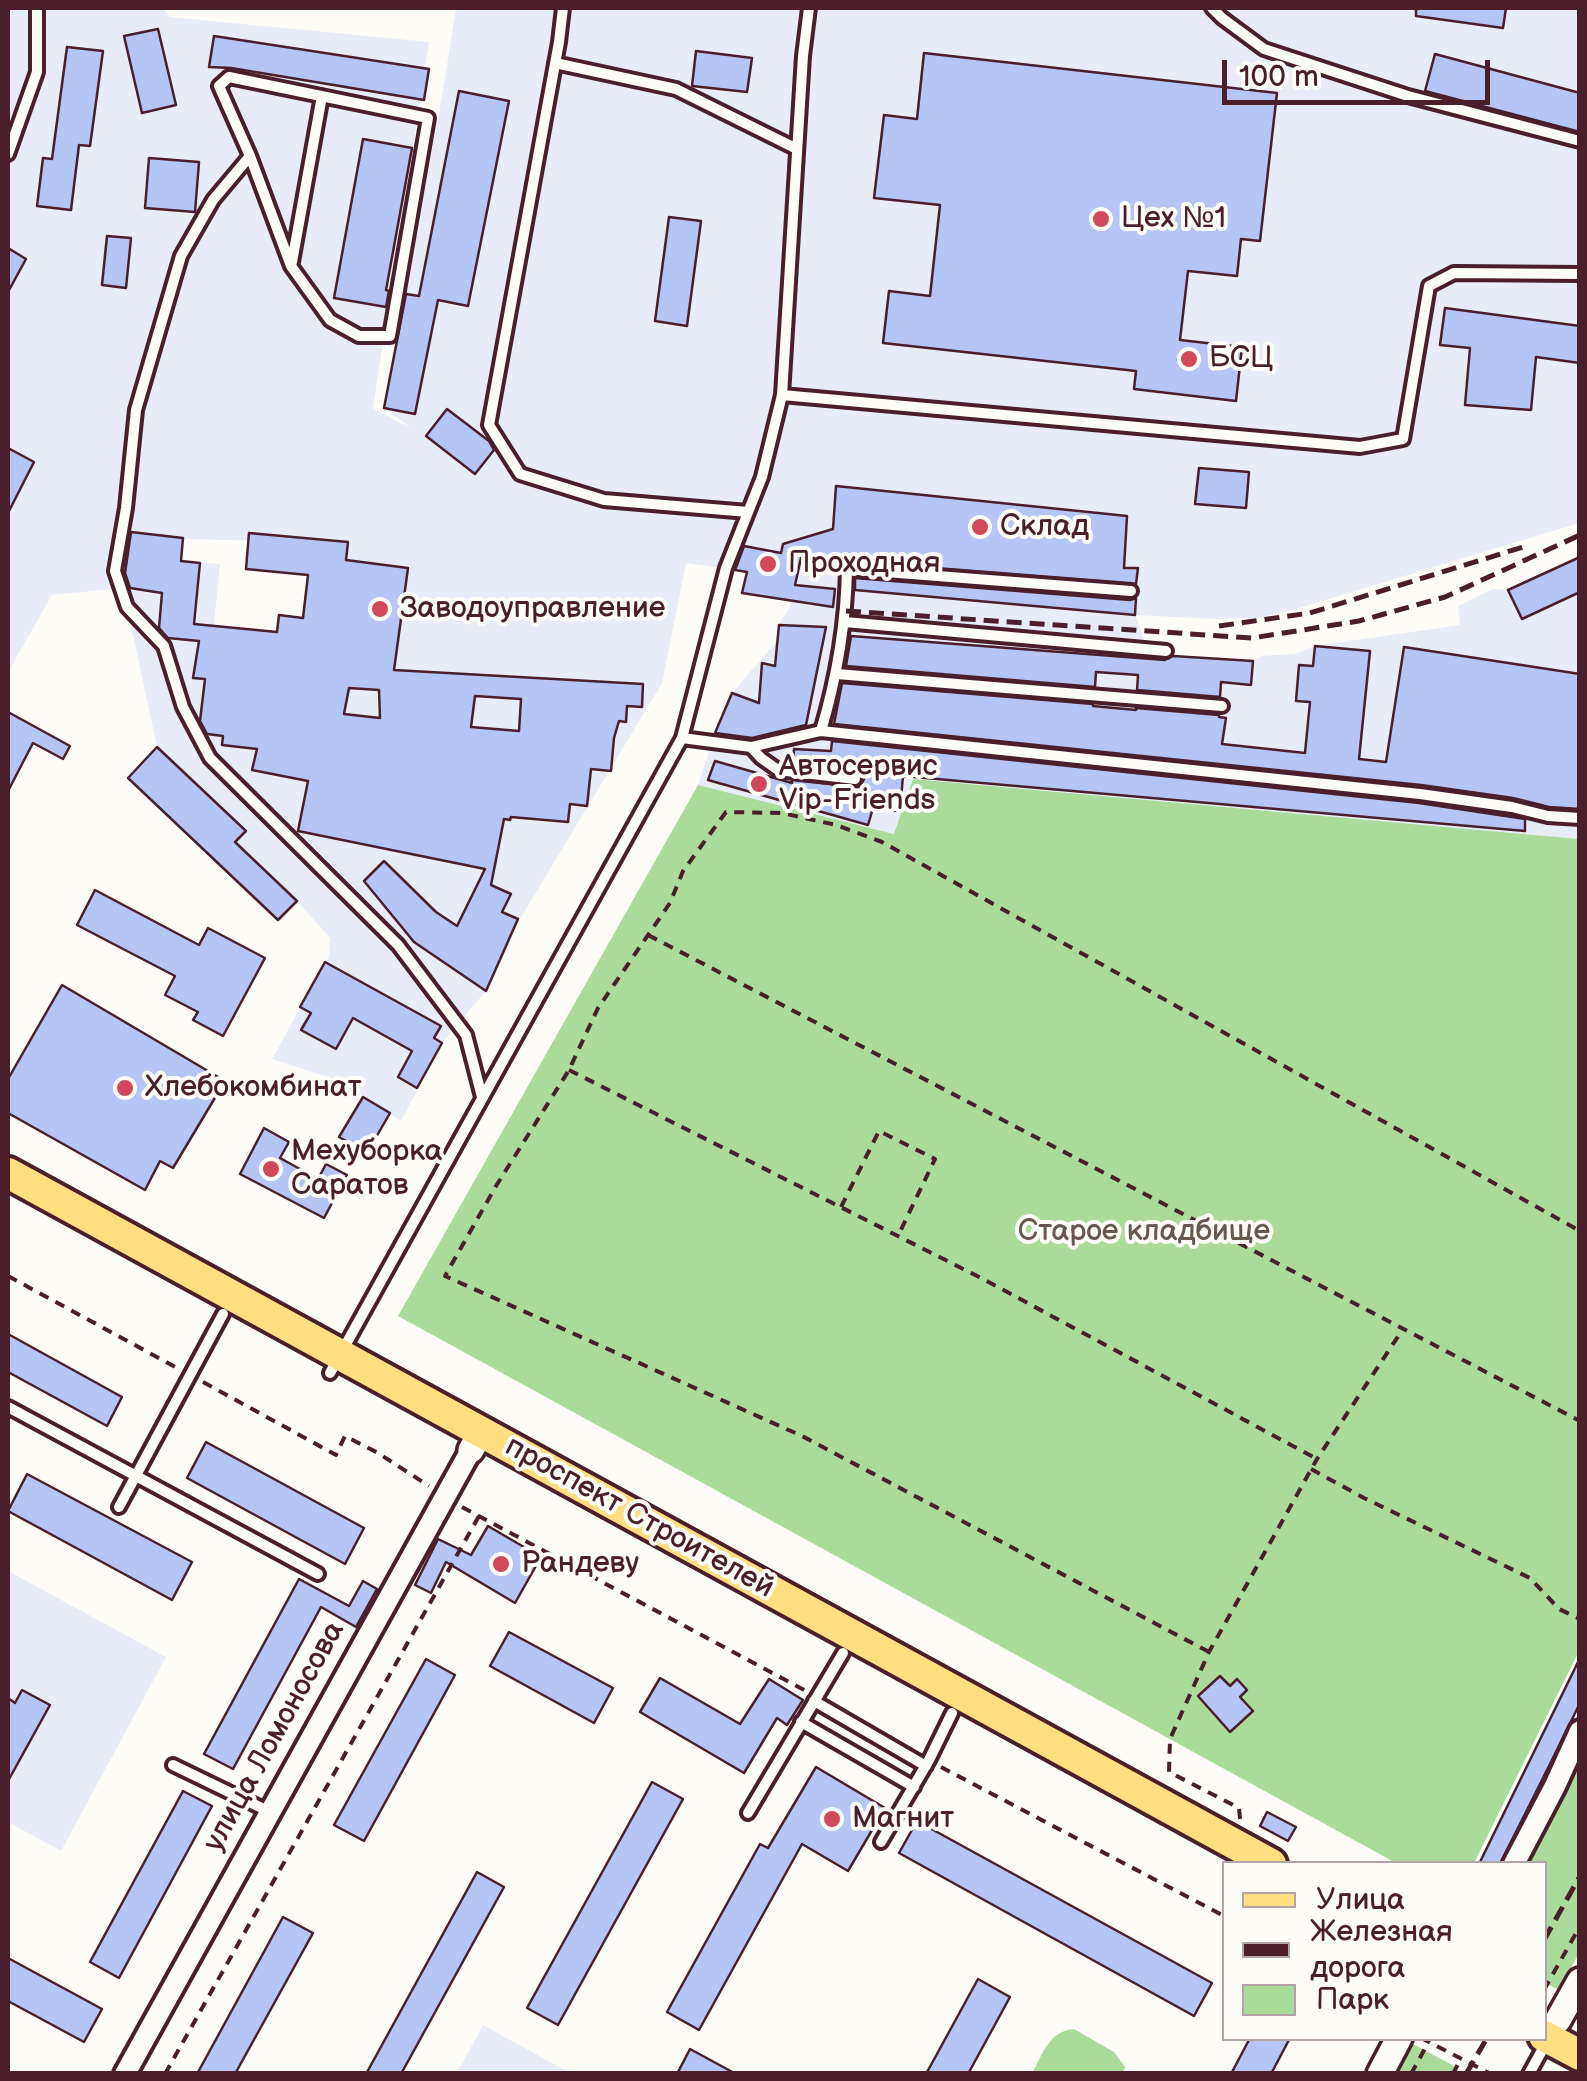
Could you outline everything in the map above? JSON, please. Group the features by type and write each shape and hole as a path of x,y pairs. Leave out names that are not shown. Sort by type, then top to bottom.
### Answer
{"main road":[{"name":"проспект Строителей","path":"8,1173 335,1364 1265,1861"},
{"name":"проспект Строителей","path":"8,1196 223,1314 335,1364"},
{"name":"проспект Строителей","path":"476,1441 843,1653 1223,1861"},
{"path":"1555,2028 1580,2055"}],"street":[{"name":"улица Ломоносова","path":"126,2074 476,1441"},
{"path":"1516,1861 1580,1732"},
{"path":"1555,2028 1580,1981"},
{"path":"1380,2074 1397,2041"}],"lane":[{"path":"8,154 37,72 37,8"},
{"path":"562,8 489,425 520,474 604,500 748,512"},
{"path":"335,1364 682,738 726,568 762,478 782,395 809,8"},
{"path":"1212,8 1264,49 1408,96 1580,141"},
{"path":"555,63 676,89 797,149"},
{"path":"229,77 428,118 390,336 358,336 330,320 292,266 250,156 219,86 229,77"},
{"path":"292,266 322,96"},
{"path":"250,156 213,200 181,256 136,410 115,571 127,607 164,646 184,707 210,758 398,944 466,1035 482,1098"},
{"path":"782,395 1360,447 1404,439 1428,286 1454,273 1580,274"},
{"path":"821,731 837,674 848,568 1131,591"},
{"path":"845,622 1166,651"},
{"path":"837,674 1222,706"},
{"path":"682,738 751,746 821,731 1420,794 1580,818"},
{"path":"751,746 778,770 856,779"},
{"path":"119,1507 223,1314"},
{"path":"8,1407 318,1574"},
{"path":"748,1813 843,1653"},
{"path":"815,1699 928,1763"},
{"path":"881,1842 928,1763 952,1713"},
{"path":"801,1722 914,1787"},
{"path":"174,1765 270,1812"},
{"path":"1529,2074 1555,2028"}],"path":[{"path":"1209,1652 802,1436 445,1276 569,1070 598,1008 670,903 683,871 726,812 782,814 836,825 882,842 1580,1230"},
{"path":"647,934 1580,1420"},
{"path":"569,1070 1018,1298 1317,1459"},
{"path":"841,1208 879,1131 926,1154 936,1159 898,1236"},
{"path":"8,1276 336,1455 345,1436 378,1452 444,1497 815,1699"},
{"path":"1240,1823 1239,1808 1169,1772 1170,1738 1209,1652 1317,1459 1403,1329"},
{"path":"1312,1469 1530,1578 1559,1609 1580,1619"},
{"path":"165,2074 480,1516"},
{"path":"928,1763 1222,1915"},
{"path":"1547,1985 1580,1926"},
{"path":"1411,2074 1428,2042 1491,2074"},
{"path":"1452,2074 1461,2058"}],"shaded area":[{"path":"8,8 164,8 170,17 429,42 373,408 412,429 384,408 456,8 1579,8 1579,523 1257,618 1135,615 1150,655 1253,661 1315,646 1460,625 1458,606 1493,589 1508,590 1579,557 1579,839 913,779 895,834 698,785 732,693 777,641 779,625 793,601 803,546 784,544 781,553 740,546 735,570 686,563 662,683 512,932 486,991 442,1043 401,1121 349,1084 272,1059 329,956 330,938 235,842 245,831 157,747 123,588 52,595 8,672","holes":["183,539 348,543 338,639 214,626 220,564 181,561"]},
{"path":"8,1571 166,1657 61,1851 8,1822"},
{"path":"483,2025 570,2073 457,2073"}],"green space":[{"name":"Старое кладбище","path":"913,779 1579,839 1579,1651 1475,1861 1392,1861 398,1316 698,785 894,834"},
{"path":"1579,1767 1579,1953 1559,1990 1547,1984 1547,1861 1528,1861"},
{"path":"1074,2029 1114,2052 1125,2067 1123,2073 1032,2073 1053,2039"},
{"path":"1407,2041 1458,2068 1456,2073 1390,2074"}],"building":[{"path":"1416,8 1506,8 1503,28 1416,16"},
{"path":"158,29 176,105 142,113 124,36"},
{"path":"214,36 429,69 424,100 209,67"},
{"path":"67,47 103,51 90,146 79,145 71,210 37,206 43,158 52,159"},
{"path":"696,51 752,58 747,92 692,86"},
{"name":"Цех №1","path":"924,53 1277,93 1260,241 1241,239 1237,276 1188,271 1180,340 1242,347 1236,401 1134,389 1136,371 883,343 889,291 930,296 940,205 874,198 884,115 917,119"},
{"path":"1435,54 1580,93 1580,132 1425,91"},
{"path":"459,91 509,101 468,306 438,300 415,414 384,408 406,294 419,296"},
{"path":"363,139 412,148 386,307 334,298"},
{"path":"149,158 199,162 195,212 145,208"},
{"path":"669,217 701,221 687,326 655,321"},
{"path":"107,236 131,238 126,288 102,285"},
{"path":"8,248 26,259 8,292"},
{"path":"1445,308 1580,326 1580,363 1536,357 1531,410 1465,405 1470,348 1440,345"},
{"path":"447,409 489,441 494,450 475,474 426,436"},
{"path":"8,448 34,462 8,513"},
{"path":"1199,468 1249,472 1246,508 1195,504"},
{"name":"Склад","path":"836,486 1127,516 1124,568 1138,568 1136,584 801,558 795,585 835,589 833,607 742,593 747,572 735,570 744,546 781,553 783,544 833,529"},
{"path":"131,532 183,538 181,561 200,563 194,624 277,632 279,615 303,618 308,575 246,569 249,533 348,542 346,560 408,568 394,670 643,684 642,707 627,706 626,722 619,721 611,771 591,769 587,806 570,804 568,822 504,819 491,885 511,894 502,912 518,919 486,991 414,942 364,881 384,861 436,912 457,926 485,869 298,831 308,781 252,770 257,749 222,745 223,736 207,734 200,721 205,679 193,678 199,641 168,638 159,628 162,593 130,588 125,573","holes":["349,688 379,690 380,718 344,714","475,696 521,699 519,731 471,727"]},
{"path":"1580,557 1580,592 1522,619 1508,590"},
{"path":"855,578 1136,598 1135,615 855,590"},
{"path":"779,625 826,627 806,725 752,738 715,733 732,693 759,703 762,663 775,666"},
{"path":"851,636 1165,660 1173,656 1253,661 1251,685 1221,682 1220,697 1137,690 1138,675 1096,672 1095,687 846,666"},
{"path":"1315,646 1370,651 1359,759 1386,762 1404,647 1580,674 1580,809 1421,785 834,724 842,683 1219,715 1226,718 1222,744 1305,753 1310,702 1296,701 1299,665 1313,666"},
{"path":"8,712 70,746 63,759 33,743 8,791"},
{"path":"832,741 1419,803 1525,819 1525,831 903,776 900,811 873,808 868,825 708,780 715,761 792,783 859,787 864,779 857,771 793,763 794,749 831,751"},
{"path":"157,747 246,831 235,842 297,901 278,920 128,778"},
{"path":"95,890 199,945 208,928 265,958 223,1036 193,1020 198,1012 165,995 175,976 77,925"},
{"path":"325,962 441,1026 434,1038 442,1043 417,1088 398,1077 412,1051 353,1018 336,1049 301,1030 311,1013 300,1007"},
{"name":"Хлебокомбинат","path":"62,985 225,1081 173,1168 160,1161 145,1190 8,1113 8,1079"},
{"path":"363,1097 390,1113 367,1153 339,1137"},
{"name":"Мехуборка Саратов","path":"264,1128 289,1142 280,1158 318,1179 326,1164 347,1175 324,1218 240,1174"},
{"path":"8,1334 122,1397 107,1426 8,1372"},
{"path":"206,1442 364,1528 345,1564 187,1478"},
{"path":"27,1474 192,1562 172,1600 8,1511"},
{"name":"Рандеву","path":"488,1526 541,1557 515,1603 446,1562 431,1593 415,1585 438,1539 471,1555"},
{"path":"299,1579 349,1606 363,1581 377,1589 356,1627 321,1607 233,1769 204,1754"},
{"path":"509,1632 613,1688 594,1723 490,1666"},
{"path":"1580,1658 1580,1703 1501,1861 1480,1861"},
{"path":"426,1659 455,1675 364,1841 334,1825"},
{"path":"1220,1676 1230,1686 1237,1679 1247,1690 1240,1697 1253,1711 1230,1732 1198,1696"},
{"path":"660,1678 740,1724 769,1679 803,1700 787,1725 777,1718 744,1773 640,1712"},
{"path":"22,1690 50,1705 8,1781 8,1698 15,1703"},
{"path":"816,1767 885,1808 848,1871 802,1844 699,2030 667,2012 760,1844 768,1848"},
{"path":"652,1782 683,1799 558,2025 527,2008"},
{"path":"183,1791 212,1806 119,1978 90,1962"},
{"path":"1267,1812 1296,1827 1288,1841 1260,1826"},
{"path":"917,1821 1212,1983 1194,2016 899,1853"},
{"path":"477,1872 504,1887 401,2074 366,2074"},
{"path":"283,1917 313,1933 235,2074 197,2074"},
{"path":"8,1958 102,2009 84,2042 8,2001"},
{"path":"978,1979 1010,1997 968,2074 926,2074"},
{"path":"1248,2041 1288,2041 1271,2074 1231,2074"},
{"path":"690,2049 736,2074 677,2074"}],"railway":[{"path":"846,611 1252,638 1359,621 1445,597 1580,535"},
{"path":"1219,626 1310,613 1523,547"},
{"path":"1547,1935 1580,1876"},
{"path":"1466,2074 1485,2041"}],"place":[{"name":"Цех №1","path":"1101,219"},
{"name":"БСЦ","path":"1189,359"},
{"name":"Склад","path":"980,527"},
{"name":"Проходная","path":"768,564"},
{"name":"Заводоуправление","path":"380,609"},
{"name":"Автосервис Vip-Friends","path":"759,784"},
{"name":"Хлебокомбинат","path":"125,1088"},
{"name":"Мехуборка Саратов","path":"271,1169"},
{"name":"Рандеву","path":"501,1564"},
{"name":"Магнит","path":"832,1819"}]}
